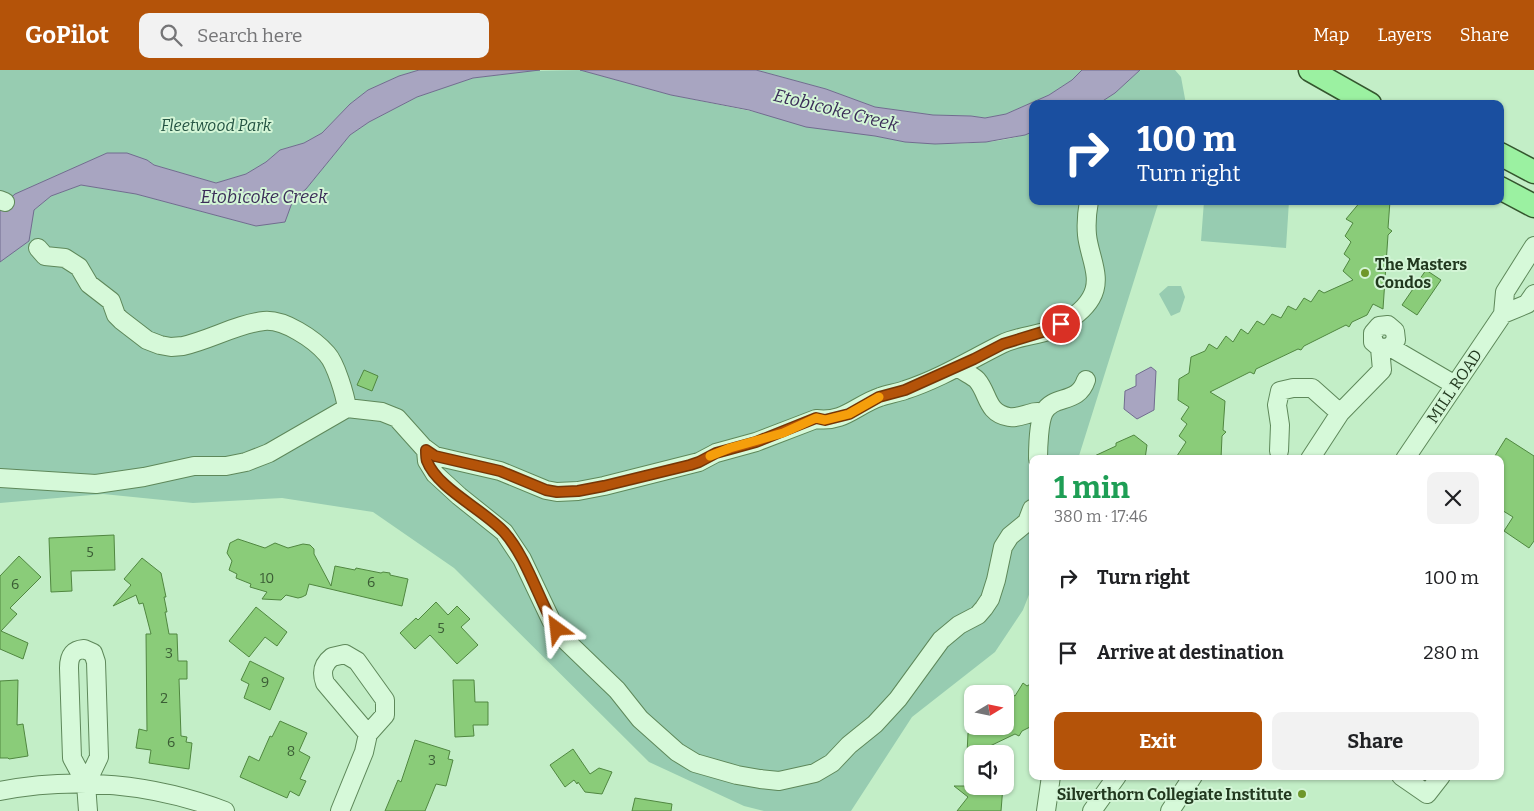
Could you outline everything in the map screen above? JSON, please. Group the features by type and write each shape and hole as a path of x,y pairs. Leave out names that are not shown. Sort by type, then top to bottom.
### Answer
{"main road":[{"path":"1310,70 1364,100"},
{"path":"1504,156 1534,172"},
{"path":"1504,190 1534,206"}],"street":[{"path":"0,478 96,484 144,477 194,466 226,466 246,462 269,453 347,408 382,412 397,418 426,450 435,456 500,471 546,490 557,492 578,491 680,468 699,462 716,453 765,439 816,418 825,420 843,416 879,397 905,390 958,367 1003,344 1052,329 1081,312 1094,293 1096,281 1087,236 1089,205"},
{"name":"MILL ROAD","path":"1408,455 1503,314 1505,292 1534,246"},
{"path":"38,248 45,256 65,258 79,267 89,284 111,301 116,315 121,320 147,340 160,345 171,347 183,346 250,324 265,321 276,321 286,324 309,339 328,355 344,392 347,408"},
{"path":"1503,314 1527,304 1534,294"},
{"path":"1313,455 1340,413 1382,370 1385,348 1455,385"},
{"path":"958,367 964,373 976,379 994,411 1008,417 1019,417 1038,411 1043,413"},
{"path":"1038,455 1043,413 1052,404 1075,396 1084,386 1086,380"},
{"path":"1279,451 1280,426 1277,405 1280,391 1293,388 1312,388 1340,413"},
{"path":"426,450 427,461 435,474 504,532 522,559 551,620 562,637 617,690 640,719 678,752 695,763 737,775 760,779 779,781 820,771 832,763 849,745 875,724 898,699 942,640 959,625 978,615 984,608 990,599 996,580 1003,547 1010,536 1027,522 1029,517"},
{"path":"86,784 99,757 99,748 96,662 93,653 84,649 72,653 69,659 69,668 72,758 86,784 88,811"},
{"path":"340,811 364,752 368,734"},
{"path":"1046,811 1050,780"},
{"path":"1092,811 1114,780"},
{"path":"1170,811 1190,780"},
{"path":"1407,780 1427,794 1438,780"},
{"path":"0,791 30,787 86,784 119,785 159,791 225,811"}],"green space":[{"name":"Fleetwood Park","path":"0,70 419,70 399,76 368,90 350,104 322,133 304,143 280,150 266,162 246,174 216,183 154,165 147,160 107,153 16,194 34,210 51,196 81,185 136,194 256,226 306,189 350,135 369,122 417,97 473,78 529,71 580,70 671,95 905,142 987,142 1019,137 1029,133 1029,205 1158,205 1079,455 1029,455 1029,595 1023,610 995,652 912,717 851,811 764,811 744,806 649,762 454,568 373,512 282,498 193,503 103,494 0,503"},
{"path":"756,70 1082,70 1072,80 1049,95 1038,100 1029,100 1029,104 1006,114 985,118 933,115 875,107 826,89"},
{"path":"1140,70 1175,70 1181,77 1185,100 1104,100 1115,93"},
{"path":"1204,205 1289,205 1286,248 1201,241"},
{"path":"1168,286 1181,286 1185,297 1180,312 1171,316 1159,294"}],"water":[{"name":"Etobicoke Creek","path":"419,70 540,70 473,78 417,97 369,122 350,135 306,189 293,200 285,222 256,226 136,194 81,185 51,196 34,210 29,241 0,262 0,207 15,194 107,153 127,153 147,160 154,165 216,183 246,174 266,162 280,150 304,143 322,133 350,104 368,90 399,76"},
{"name":"Etobicoke Creek","path":"580,70 756,70 826,89 875,107 933,115 985,118 1006,114 1029,104 1029,133 986,142 935,144 905,142 806,127 749,110 671,95"},
{"name":"Etobicoke Creek","path":"1082,70 1140,70 1115,93 1104,100 1038,100 1072,80"},
{"path":"1151,367 1156,371 1154,410 1137,419 1124,409 1125,391 1136,386 1136,375"}],"building":[{"path":"1358,205 1390,205 1388,228 1392,231 1388,235 1383,309 1373,304 1367,315 1352,322 1349,327 1346,325 1304,346 1301,350 1298,349 1256,369 1254,374 1250,372 1210,392 1225,401 1223,430 1226,432 1222,436 1221,455 1178,455 1186,442 1179,436 1187,424 1181,419 1189,407 1178,400 1179,379 1189,373 1191,357 1205,351 1209,344 1217,349 1226,336 1233,342 1241,329 1248,334 1257,321 1264,325 1272,314 1281,318 1288,306 1296,310 1304,298 1311,302 1319,290 1324,293 1353,280 1343,271 1350,259 1344,254 1351,242 1345,236 1353,223 1346,219"},
{"path":"1426,270 1441,280 1417,315 1402,305"},
{"path":"364,370 378,376 372,391 357,385"},
{"path":"1134,435 1147,445 1146,455 1097,455 1116,446 1116,443"},
{"path":"1506,438 1534,456 1534,541 1529,548 1504,531 1513,517 1504,511 1504,455 1495,455"},
{"path":"114,535 115,570 71,571 72,591 51,592 49,538"},
{"path":"238,539 265,548 275,543 288,548 303,544 310,545 314,549 314,554 331,586 335,566 390,573 390,575 408,579 402,606 309,584 306,595 302,597 286,595 281,600 262,599 267,592 250,587 251,584 236,578 237,574 229,570 232,561 227,553 230,543"},
{"path":"19,556 41,577 10,608 17,614 1,631 28,643 23,659 0,649 0,576"},
{"path":"142,558 161,573 166,597 164,597 167,612 165,612 169,634 177,634 178,661 187,661 187,679 179,679 181,736 187,737 186,742 192,743 189,769 149,763 151,750 136,748 139,729 147,731 146,634 151,634 143,603 139,604 136,595 113,606 131,585 124,579"},
{"path":"436,602 448,615 457,606 470,619 461,627 478,645 457,664 430,635 415,649 400,633 416,618 418,620"},
{"path":"256,607 287,632 277,646 265,637 249,657 229,641"},
{"path":"250,661 284,678 270,710 244,698 249,684 241,680"},
{"path":"18,680 17,725 23,724 28,756 9,759 0,758 0,681"},
{"path":"453,680 474,680 475,702 488,702 488,725 473,725 474,736 455,737"},
{"path":"1023,683 1027,686 1029,685 1029,728 1022,731 1019,736 1014,734 1014,695"},
{"path":"280,721 307,733 299,751 310,757 300,779 306,781 299,796 290,791 287,798 240,777 249,756 259,761 270,736 272,737"},
{"path":"968,735 1013,735 992,745 967,745"},
{"path":"415,740 450,751 448,759 453,760 446,786 436,784 425,811 385,811 398,780 401,782"},
{"path":"573,749 590,774 599,768 612,772 602,794 585,792 578,782 577,784 574,780 565,787 550,765"},
{"path":"954,786 964,786 964,794"},
{"path":"965,795 1002,795 1001,811 957,811 968,797"},
{"path":"635,798 672,804 671,811 632,811"}],"slow traffic":[{"path":"710,456 730,448 783,433 816,418 825,420 849,414 879,397"}],"place":[{"name":"The Masters Condos","path":"1365,273"},
{"name":"Silverthorn Collegiate Institute","path":"1302,794"}],"route":[{"path":"557,629 540,599 522,559 504,532 435,474 427,461 426,450 435,456 454,462 500,471 546,490 557,492 578,491 604,486 699,462 716,453 783,433 816,418 825,420 849,414 879,397 905,390 1003,344 1052,329 1061,324"}]}
